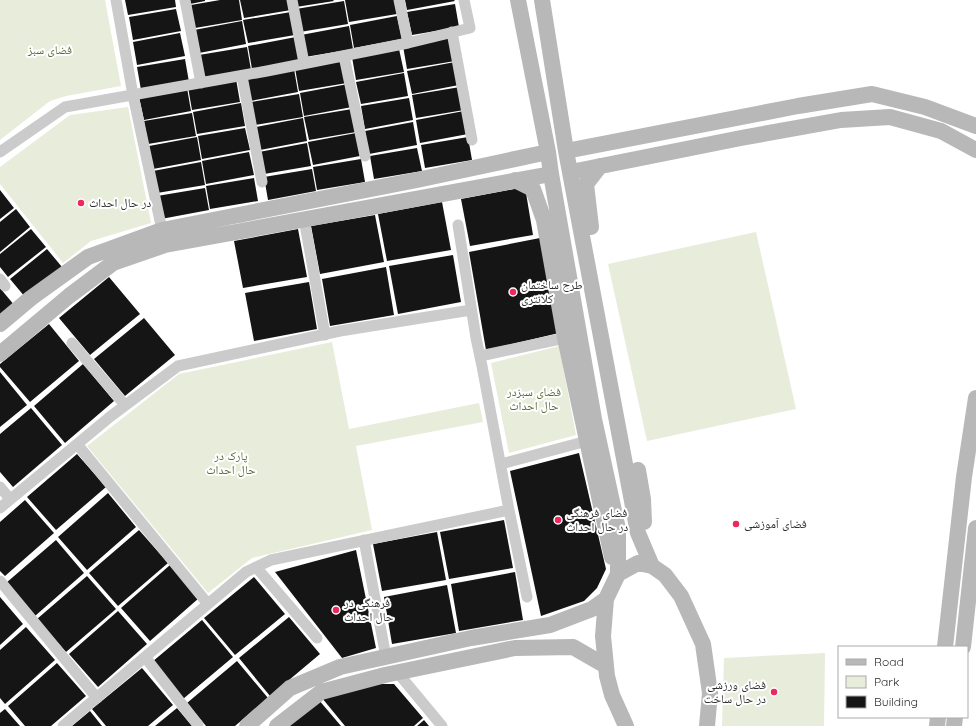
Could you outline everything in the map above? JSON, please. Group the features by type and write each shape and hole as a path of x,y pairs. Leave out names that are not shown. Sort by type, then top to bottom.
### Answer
{"street":[{"path":"116,0 162,230"},
{"path":"185,0 200,83"},
{"path":"292,0 304,63"},
{"path":"399,0 408,43"},
{"path":"0,152 65,107 242,76 408,43 470,28 464,0"},
{"path":"518,0 548,152 594,419 618,529 618,574 606,599 603,636 607,676 612,695 626,726"},
{"path":"542,0 566,151 638,533 652,566"},
{"path":"452,32 472,140"},
{"path":"344,56 365,156"},
{"path":"242,76 262,182"},
{"path":"566,151 798,106 872,94 926,107 976,126"},
{"path":"571,172 740,138 833,122 890,117 941,131 976,150"},
{"path":"0,324 31,298 88,257 162,230 417,180 548,152"},
{"path":"600,166 586,184 591,232 643,499 644,550"},
{"path":"0,354 69,296 113,264 165,245 551,174"},
{"path":"515,180 533,189 544,220 565,338 610,551 618,574"},
{"path":"304,219 325,335"},
{"path":"458,225 471,310 527,597"},
{"path":"551,260 564,245"},
{"path":"0,508 125,405 178,366 325,335 471,310"},
{"path":"480,356 565,338"},
{"path":"72,343 125,405"},
{"path":"945,646 964,476 976,398"},
{"path":"501,464 587,440"},
{"path":"77,444 208,604"},
{"path":"0,487 10,499"},
{"path":"63,726 246,572 256,567 271,560 509,510"},
{"path":"963,646 972,606 976,528"},
{"path":"364,540 386,657"},
{"path":"618,574 638,563 652,566 665,575 681,596 703,644 710,693 707,726"},
{"path":"256,567 317,638"},
{"path":"0,581 96,698"},
{"path":"247,726 290,688 340,667 471,638 550,626 592,609 606,599"},
{"path":"277,726 321,692 398,673 515,648 573,647 606,666"},
{"path":"145,657 198,725"},
{"path":"398,673 442,726"}],"green space":[{"name":"فضای سبز","path":"0,0 105,0 121,86 66,96 50,101 0,140"},
{"name":"در حال احداث","path":"128,107 151,223 91,241 63,263 0,184 0,167 70,115"},
{"path":"756,232 796,409 647,441 608,264"},
{"name":"پارک در حال احداث","path":"332,342 349,429 479,403 483,422 356,446 372,530 252,558 208,593 87,446 179,374"},
{"name":"فضای سبزدر حال احداث","path":"559,346 576,435 509,453 491,363"},
{"name":"فضای ورزشی در حال ساخت","path":"825,653 824,726 722,726 724,658"}],"building":[{"path":"125,0 175,0 176,7 128,15"},
{"path":"189,0 205,0 205,1 190,4"},
{"path":"220,0 239,0 242,20 195,28 191,5"},
{"path":"240,0 290,0 291,10 244,18"},
{"path":"295,0 333,0 334,1 296,7"},
{"path":"345,0 395,0 397,14 349,22"},
{"path":"405,0 454,0 455,1 407,10"},
{"path":"344,1 348,24 300,32 296,9"},
{"path":"455,4 459,27 412,35 407,12"},
{"path":"176,9 181,31 133,40 129,17"},
{"path":"291,12 295,35 248,43 243,20"},
{"path":"397,16 402,39 354,48 350,25"},
{"path":"242,21 246,44 199,53 194,30"},
{"path":"349,26 353,49 305,57 301,35"},
{"path":"180,33 185,56 137,65 133,42"},
{"path":"296,37 300,60 252,69 248,46"},
{"path":"451,38 455,61 407,69 403,46"},
{"path":"247,47 251,70 203,78 199,55"},
{"path":"399,49 404,72 356,80 352,57"},
{"path":"185,59 189,82 141,90 137,67"},
{"path":"343,60 347,83 299,91 295,68"},
{"path":"455,62 459,85 412,94 407,71"},
{"path":"294,69 298,92 250,101 246,78"},
{"path":"404,73 408,96 361,104 356,82"},
{"path":"236,79 240,102 192,110 188,87"},
{"path":"348,84 352,107 304,116 300,93"},
{"path":"460,87 464,110 416,118 412,95"},
{"path":"187,88 191,111 144,120 139,97"},
{"path":"299,94 303,117 255,125 251,102"},
{"path":"409,98 413,120 365,129 361,106"},
{"path":"241,103 245,126 197,134 193,112"},
{"path":"352,109 356,132 309,140 304,117"},
{"path":"464,111 468,134 420,143 416,120"},
{"path":"192,113 196,136 148,144 144,121"},
{"path":"303,118 307,141 260,150 256,127"},
{"path":"413,122 417,145 369,154 365,131"},
{"path":"245,128 250,150 202,159 198,136"},
{"path":"356,133 360,156 313,165 308,142"},
{"name":"در حال احداث","path":"197,137 201,160 153,169 149,146"},
{"path":"468,137 472,160 425,168 421,145"},
{"path":"307,143 311,166 264,174 259,152"},
{"path":"417,148 422,171 374,179 370,156"},
{"path":"249,152 254,175 206,184 202,161"},
{"path":"361,159 365,182 317,190 313,167"},
{"name":"در حال احداث","path":"201,162 205,185 157,193 153,171"},
{"path":"312,169 316,191 268,200 264,177"},
{"path":"254,178 258,201 210,209 206,186"},
{"path":"525,187 533,235 470,246 461,199"},
{"name":"در حال احداث","path":"205,188 209,210 161,219 157,196"},
{"path":"0,190 14,208 0,219"},
{"path":"442,202 451,250 387,261 378,214"},
{"path":"16,209 30,227 0,252 0,222"},
{"path":"375,215 384,262 320,274 311,226"},
{"path":"31,229 46,247 8,277 0,267 0,254"},
{"path":"298,229 307,277 243,288 234,241"},
{"name":"طرح ساختمان کلانتری","path":"540,238 559,333 486,350 469,252"},
{"path":"47,249 62,267 25,297 10,279"},
{"path":"453,255 461,302 398,314 389,266"},
{"path":"386,267 394,315 330,326 322,279"},
{"path":"109,277 140,314 90,355 59,318"},
{"path":"309,282 317,329 254,341 245,293"},
{"path":"0,288 15,306 0,318"},
{"path":"144,318 175,355 125,396 94,359"},
{"path":"49,324 79,361 30,402 0,367 0,364"},
{"path":"83,364 114,401 65,443 34,406"},
{"path":"0,372 27,405 0,427"},
{"path":"31,408 62,445 13,487 0,472 0,434"},
{"name":"فضای فرهنگی در حال احداث","path":"579,453 606,569 597,588 584,601 541,616 510,471"},
{"path":"77,454 106,487 56,530 27,497"},
{"path":"108,493 136,527 87,570 58,537"},
{"path":"25,500 54,533 5,576 0,571 0,522"},
{"path":"504,520 513,568 449,579 440,532"},
{"path":"139,530 168,563 118,606 89,573"},
{"path":"437,532 446,580 382,591 373,544"},
{"path":"56,540 84,573 35,616 6,583"},
{"name":"فرهنگی در حال احداث","path":"356,550 376,648 342,658 275,572"},
{"path":"170,565 199,598 150,641 121,608"},
{"path":"515,572 523,620 459,631 451,584"},
{"path":"87,576 116,609 66,652 37,619"},
{"path":"254,577 285,614 235,655 204,618"},
{"path":"447,585 456,633 392,644 384,597"},
{"path":"0,597 23,624 0,645"},
{"path":"118,611 147,644 98,687 69,654"},
{"path":"289,617 320,654 270,696 239,658"},
{"path":"202,620 233,657 183,699 152,662"},
{"path":"26,627 55,660 5,704 0,698 0,650"},
{"path":"237,661 268,698 235,726 206,726 187,703"},
{"path":"57,663 86,696 51,726 25,726 8,706"},
{"path":"142,668 173,705 148,726 106,726 92,709"},
{"path":"378,684 394,684 423,718 414,726 345,726 322,698"},
{"path":"318,699 341,726 287,726"},
{"path":"177,708 192,726 155,726"},
{"path":"5,709 20,726 0,726 0,713"},
{"path":"90,711 102,726 72,726"},
{"path":"424,720 429,726 417,726"}],"place":[{"name":"در حال احداث","path":"81,203"},
{"name":"طرح ساختمان کلانتری","path":"513,292"},
{"name":"فضای فرهنگی در حال احداث","path":"558,520"},
{"name":"فضای آموزشی","path":"736,524"},
{"name":"فرهنگی در حال احداث","path":"336,610"},
{"name":"فضای ورزشی در حال ساخت","path":"774,692"}]}
